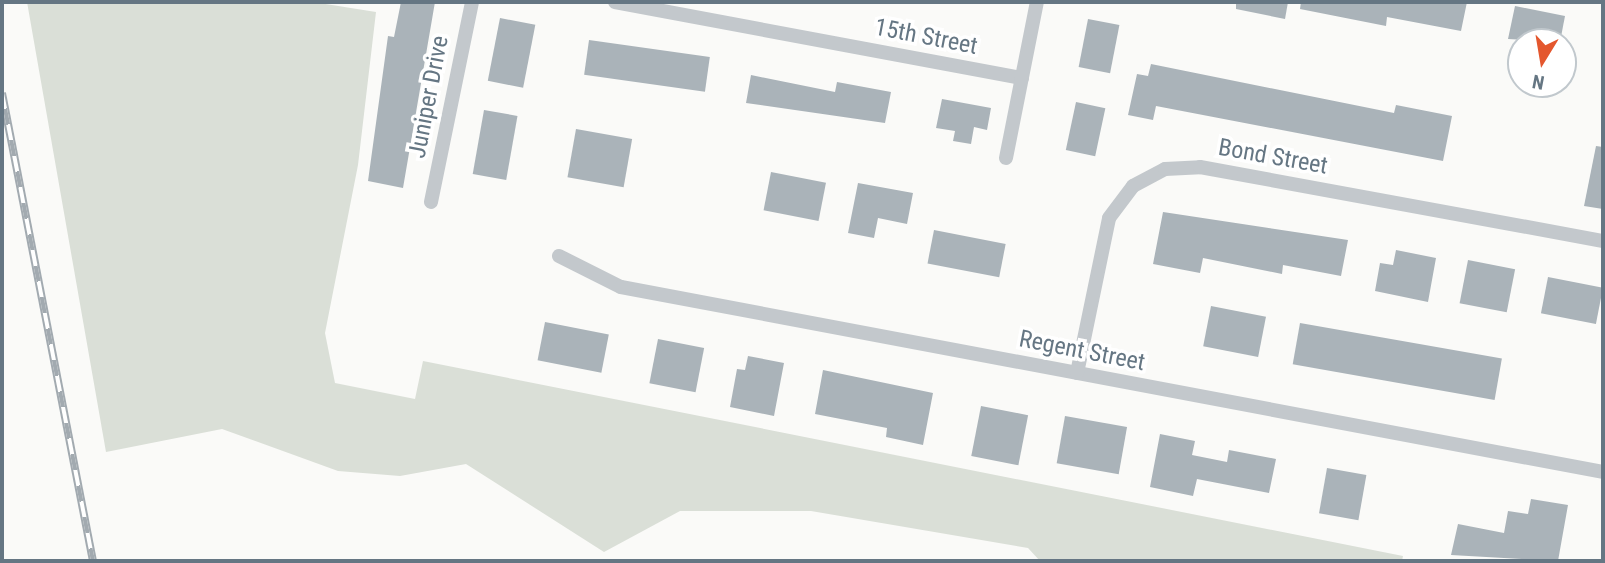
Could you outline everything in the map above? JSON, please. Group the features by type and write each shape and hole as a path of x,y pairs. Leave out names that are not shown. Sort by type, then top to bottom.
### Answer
{"street":[{"name":"Juniper Drive","path":"432,202 472,2"},
{"name":"15th Street","path":"615,2 1022,78"},
{"path":"1006,158 1037,2"},
{"name":"Bond Street","path":"1077,373 1109,218 1133,186 1165,169 1200,167 1603,241"},
{"name":"Regent Street","path":"559,256 621,287 1603,472"}],"shaded area":[{"path":"27,2 313,2 376,12 358,165 325,333 335,383 415,399 423,361 1403,556 1402,561 1040,561 1028,548 811,511 680,511 604,552 466,464 400,476 338,471 222,429 106,452"}],"building":[{"path":"401,2 435,2 403,188 368,181 388,36 394,37"},
{"path":"1236,2 1288,2 1285,19 1236,9"},
{"path":"1301,2 1467,2 1461,31 1387,17 1386,26 1300,9"},
{"path":"1515,6 1565,16 1563,28 1510,28"},
{"path":"500,18 535,25 523,88 488,81"},
{"path":"1088,19 1119,25 1110,73 1079,67"},
{"path":"589,40 710,57 705,92 584,75"},
{"path":"1151,64 1394,113 1396,105 1452,116 1443,161 1156,106 1153,120 1128,115 1137,74 1148,76"},
{"path":"751,75 835,92 837,82 891,92 885,123 746,103"},
{"path":"942,99 991,108 987,130 974,127 971,144 953,141 955,131 936,128"},
{"path":"1076,102 1105,108 1095,156 1066,150"},
{"path":"484,110 517,116 506,180 473,174"},
{"path":"576,129 632,139 624,187 567,177"},
{"path":"1596,146 1603,147 1603,209 1584,206"},
{"path":"771,172 826,183 819,221 764,210"},
{"path":"858,183 913,193 907,224 878,218 874,238 848,233"},
{"path":"1163,212 1348,240 1341,276 1283,265 1282,274 1203,258 1200,273 1153,264"},
{"path":"934,230 1006,244 999,277 928,263"},
{"path":"1396,250 1436,258 1428,302 1375,291 1380,263 1393,265"},
{"path":"1468,260 1515,269 1507,312 1460,303"},
{"path":"1548,277 1603,288 1596,324 1541,313"},
{"path":"1211,306 1266,317 1258,357 1203,346"},
{"path":"545,322 609,334 601,373 538,360"},
{"path":"1300,323 1502,359 1495,400 1293,364"},
{"path":"658,339 704,348 696,392 649,383"},
{"path":"748,356 784,363 774,416 730,407 737,369 745,370"},
{"path":"823,370 933,393 923,445 886,437 887,428 815,414"},
{"path":"981,406 1028,415 1018,465 971,456"},
{"path":"1065,416 1127,427 1119,474 1057,463"},
{"path":"1160,434 1195,441 1192,455 1227,462 1229,450 1276,459 1269,493 1197,479 1193,496 1150,487"},
{"path":"1327,468 1366,475 1358,520 1319,513"},
{"path":"1531,499 1568,505 1558,561 1451,555 1458,524 1504,533 1508,511 1528,514"}],"railway":[{"path":"2,93 93,561"}]}
